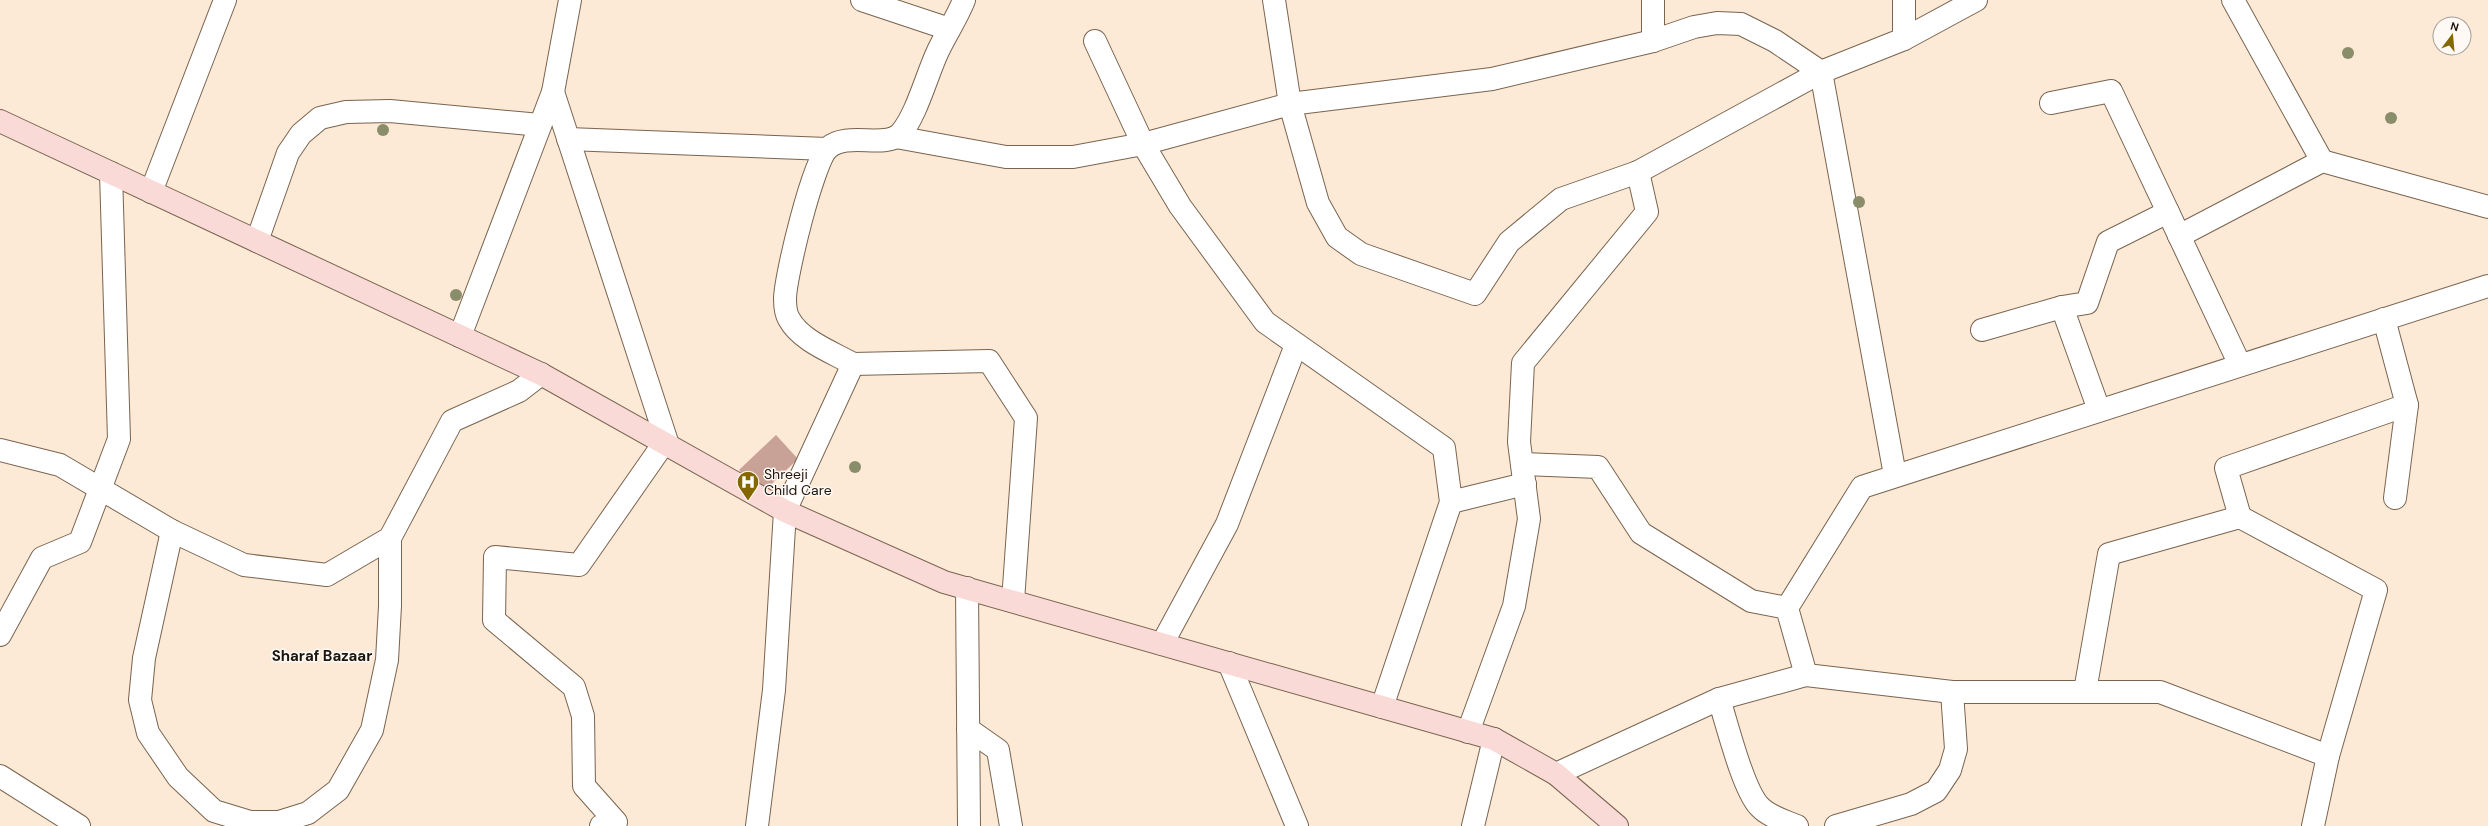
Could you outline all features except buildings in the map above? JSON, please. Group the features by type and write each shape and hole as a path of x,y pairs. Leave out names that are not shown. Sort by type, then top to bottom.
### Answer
{"street":[{"path":"151,192 225,0"},
{"path":"460,336 553,92 570,0"},
{"path":"862,0 949,29"},
{"path":"964,0 938,51 914,110 901,133 896,137 889,139 849,140 838,143 827,149 817,165 804,206 785,298 788,318 798,332 853,364 989,361 1026,418 1013,601"},
{"path":"1274,0 1290,104 1318,203 1337,237 1361,254 1475,294 1509,242 1561,199 1638,172 1821,72 1904,39 1976,0"},
{"path":"1653,0 1653,41"},
{"path":"1904,0 1904,39"},
{"path":"2233,0 2322,161"},
{"path":"896,137 1006,157 1073,157 1143,144 1290,104 1492,79 1653,41 1694,27 1716,23 1741,24 1775,41 1821,72 1895,475"},
{"path":"1095,41 1143,144 1180,206 1265,322 1444,448 1451,502 1382,707"},
{"path":"2051,103 2111,91 2240,365"},
{"path":"553,92 666,444"},
{"path":"257,241 288,153 301,134 320,118 346,112 390,111 540,125"},
{"path":"0,121 542,374 785,511 944,582 1494,739 1556,774 1617,826"},
{"path":"568,138 827,149"},
{"path":"2179,236 2322,161 2488,207"},
{"path":"1468,732 1514,606 1529,519 1519,442 1523,363 1647,212 1638,172"},
{"path":"0,635 42,558 80,542 119,439 111,173"},
{"path":"1982,330 2062,307 2087,303 2108,242 2168,212"},
{"path":"1806,676 1787,608 1862,487 1895,475 2488,286"},
{"path":"2062,307 2099,410"},
{"path":"2384,319 2407,406 2395,498"},
{"path":"1162,644 1226,524 1296,345"},
{"path":"757,826 774,690 785,511 853,364"},
{"path":"172,530 144,658 140,700 148,733 178,777 214,811 250,822 279,822 308,813 338,790 372,730 386,660 390,606 390,538 452,421 519,391 542,374"},
{"path":"2240,517 2226,468 2407,406"},
{"path":"601,826 616,822 584,786 583,716 574,687 494,620 495,557 579,565 666,444"},
{"path":"0,450 60,465 172,530 244,565 327,575 390,538"},
{"path":"1451,502 1524,474 1598,467 1641,533 1751,601 1787,608"},
{"path":"2085,691 2109,554 2240,517 2376,590 2328,756 2313,826"},
{"path":"967,588 968,826"},
{"path":"1229,663 1297,826"},
{"path":"1556,774 1719,699 1806,676 1952,692 2160,692 2328,756"},
{"path":"1836,826 1911,804 1936,791 1950,770 1956,749 1952,692"},
{"path":"1719,699 1745,780 1759,806 1774,817 1797,826"},
{"path":"968,729 998,750 1011,826"},
{"path":"1473,826 1494,739"},
{"path":"0,776 79,826"}],"place":[{"name":"Shreeji Child Care","path":"748,502"}],"district":[{"name":"Sharaf Bazaar","path":"322,656"}]}
